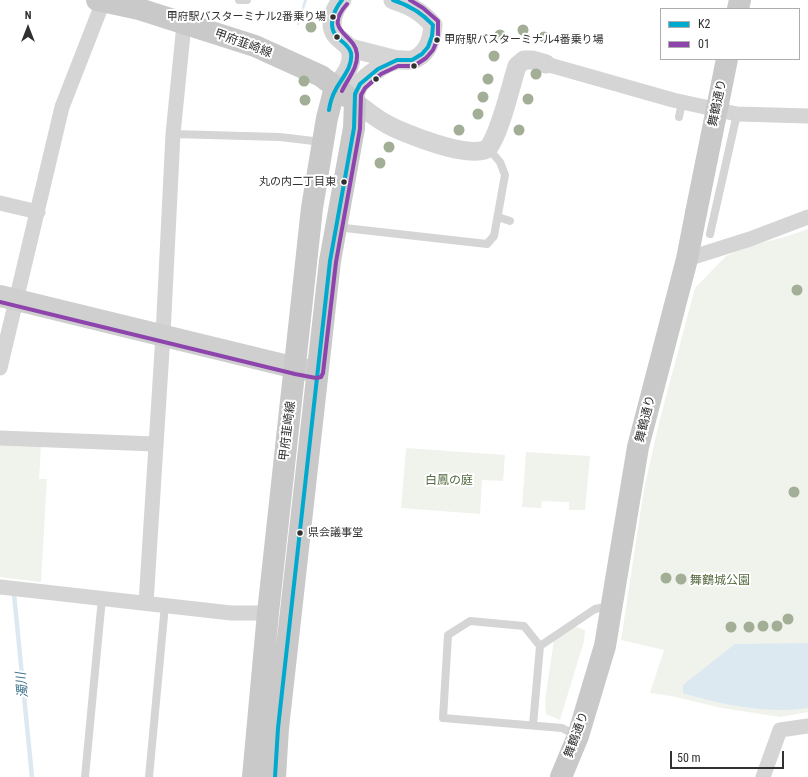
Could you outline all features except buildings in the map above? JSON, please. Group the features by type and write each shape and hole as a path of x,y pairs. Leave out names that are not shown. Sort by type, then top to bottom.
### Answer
{"main road":[{"name":"甲府韮崎線","path":"100,1 141,5 184,24 255,46 321,76 355,102 354,128 330,261 279,720 275,777"},
{"name":"舞鶴通り","path":"561,777 578,736 605,646 613,606 638,447 687,259 727,60"},
{"name":"甲府韮崎線","path":"253,777 268,613 296,368 312,208 322,142 333,95 337,88"},
{"path":"8,298 317,372"}],"street":[{"path":"342,0 333,16 333,27 334,33 350,48 397,60 412,60 422,54 428,47 432,36 433,24 418,10 393,0"},
{"path":"0,368 8,298 38,212 62,107 100,1"},
{"path":"146,603 163,335 173,134 184,24"},
{"path":"337,88 347,74 352,56 350,48"},
{"path":"397,60 378,69 360,84 355,94 355,102 385,124 428,142 460,150 484,150 488,148 500,120 517,66 524,60 532,60 682,102 737,114 808,116"},
{"path":"0,203 38,212"},
{"path":"687,259 750,239 808,217"},
{"path":"0,438 155,444"},
{"path":"0,587 250,614 268,613"},
{"path":"764,777 780,730 808,726"}],"lane":[{"path":"239,0 247,0"},
{"path":"679,117 682,102"},
{"path":"710,234 737,114"},
{"path":"173,134 280,137 322,142"},
{"path":"335,227 487,244 494,236 505,175 500,162 488,148"},
{"path":"498,217 510,221"},
{"path":"85,777 102,598"},
{"path":"149,777 165,605"},
{"path":"540,646 595,609 613,606"},
{"path":"533,725 540,646 524,626 470,621 448,635 443,718 562,728 578,736"}],"green space":[{"name":"舞鶴城公園","path":"808,229 808,712 780,717 722,708 671,696 650,693 664,650 621,640 644,489 659,423 695,288 726,256 752,245 785,237"},
{"path":"0,444 41,446 39,479 47,479 41,582 0,577"},
{"name":"白鳳の庭","path":"406,448 505,455 503,481 482,480 480,514 401,508"},
{"path":"526,452 590,456 585,510 569,510 569,502 542,501 541,508 522,507"},
{"path":"573,626 585,630 584,641 560,720 546,714 545,700 554,640"}],"shaded area":[{"path":"304,0 307,0 299,25 297,25"},
{"path":"808,643 808,708 792,710 761,709 729,705 683,693 683,685 735,644"}],"waterway":[{"name":"濁川","path":"14,594 32,777"}],"transit line":[{"name":"K2","path":"329,110 333,94 349,68 351,58 349,48 337,37 332,28 334,13 342,0"},
{"name":"K2","path":"275,777 278,728 330,261 354,128 355,94 360,84 378,69 397,60 412,60 422,54 428,47 432,36 433,25 429,21 415,10 393,0"},
{"name":"01","path":"0,302 295,374 316,378 321,377 323,373 336,262 360,129 361,95 365,88 381,74 398,66 414,66 426,58 433,50 438,38 438,21 423,8 410,0"},
{"name":"01","path":"342,91 356,64 357,59 355,47 339,27 338,21 340,13 347,4"}],"place":[{"name":"甲府駅バスターミナル2番乗り場","path":"333,17"},
{"name":"甲府駅バスターミナル4番乗り場","path":"437,40"},
{"name":"丸の内二丁目東","path":"344,182"},
{"name":"県会議事堂","path":"300,533"}]}
